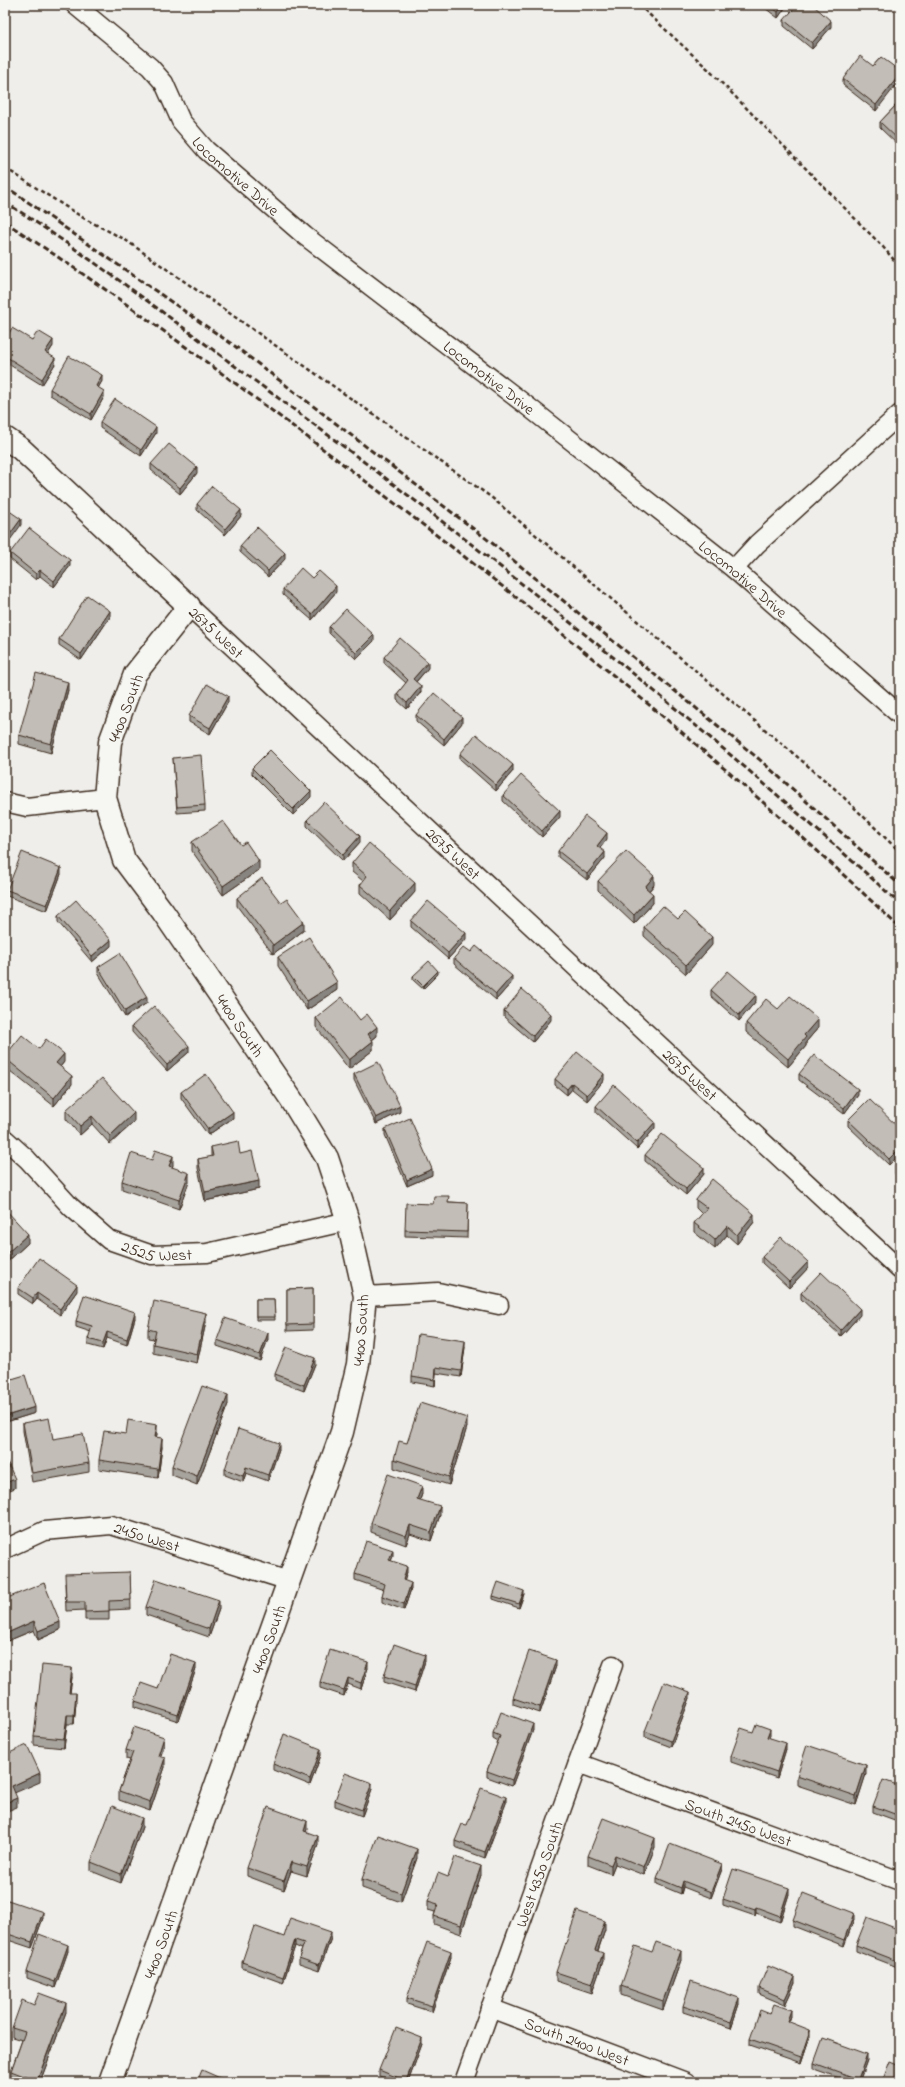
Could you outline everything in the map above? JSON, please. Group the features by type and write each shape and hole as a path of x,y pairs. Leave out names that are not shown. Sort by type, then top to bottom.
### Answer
{"street":[{"name":"Locomotive Drive","path":"75,5 150,68 164,83 181,121 193,137 294,226 526,405 734,569 899,712"},
{"path":"734,569 757,544 900,414"},
{"name":"2675 West","path":"5,438 21,448 900,1270"},
{"name":"4400 South","path":"110,2082 342,1432 358,1364 365,1296 348,1221 327,1158 291,1099 164,912 124,860 105,798 110,742 135,674 189,606"},
{"path":"5,802 28,807 105,798"},
{"name":"2525 West","path":"5,1139 27,1158 71,1207 109,1240 152,1255 206,1253 348,1221"},
{"path":"365,1296 438,1292 499,1305"},
{"name":"2450 West","path":"5,1550 44,1531 111,1525 289,1581"},
{"name":"West 4350 South","path":"464,2082 613,1665"},
{"name":"South 2450 West","path":"578,1763 900,1881"},
{"name":"South 2400 West","path":"490,2008 686,2082"}],"path":[{"path":"639,5 713,74 884,247 900,267"},
{"path":"5,168 84,219 124,239 491,497 834,788 900,852"}],"building":[{"path":"769,5 783,5 778,12"},
{"path":"797,5 813,5 831,21 812,43 784,20"},
{"path":"860,56 873,66 881,57 900,71 900,74 876,105 843,79"},
{"path":"900,101 900,141 880,122"},
{"path":"12,328 32,340 38,331 53,340 45,352 55,358 42,379 5,356 5,340"},
{"path":"69,356 102,375 96,386 104,391 91,414 50,389"},
{"path":"115,399 156,427 141,450 100,422"},
{"path":"169,444 197,467 180,488 151,464"},
{"path":"212,486 241,510 225,529 197,504"},
{"path":"5,508 21,519 5,541"},
{"path":"257,527 285,553 268,571 240,546"},
{"path":"29,528 70,560 54,581 40,570 36,574 10,553"},
{"path":"301,568 312,578 319,571 336,586 312,614 283,589"},
{"path":"87,595 110,611 81,654 59,639"},
{"path":"346,609 374,635 356,653 329,627"},
{"path":"400,638 428,662 413,679 421,686 407,703 397,694 408,680 384,657"},
{"path":"36,673 68,682 51,744 19,735"},
{"path":"207,684 228,696 210,728 189,716"},
{"path":"434,693 462,717 444,739 416,715"},
{"path":"476,734 513,765 496,785 460,754"},
{"path":"270,750 311,791 293,809 252,768"},
{"path":"201,755 205,805 177,807 173,758"},
{"path":"521,775 560,811 542,831 503,795"},
{"path":"324,802 360,836 343,855 307,820"},
{"path":"585,816 607,833 597,846 605,852 587,874 558,851"},
{"path":"223,821 241,845 246,842 259,861 223,886 192,842"},
{"path":"369,843 415,883 390,911 360,885 367,876 352,863"},
{"path":"626,851 654,876 645,887 653,894 634,915 598,881"},
{"path":"22,852 61,868 47,905 7,890"},
{"path":"262,878 281,903 287,899 304,922 273,945 237,898"},
{"path":"76,900 111,940 92,956 58,916"},
{"path":"428,901 466,933 448,953 411,921"},
{"path":"663,906 678,919 685,912 712,937 686,965 644,927"},
{"path":"309,937 337,982 307,1001 278,957"},
{"path":"476,946 512,976 496,994 454,958 464,947 471,952"},
{"path":"120,953 147,997 125,1011 98,967"},
{"path":"429,961 438,971 423,986 413,976"},
{"path":"728,971 756,995 739,1015 711,990"},
{"path":"522,989 551,1014 533,1036 504,1011"},
{"path":"790,996 818,1019 804,1035 806,1037 788,1059 746,1023 766,999 778,1009"},
{"path":"342,997 360,1020 367,1014 377,1027 368,1034 373,1041 349,1060 316,1018"},
{"path":"154,1006 189,1046 167,1065 132,1026"},
{"path":"5,1022 8,1024 5,1030"},
{"path":"22,1035 39,1049 46,1039 64,1054 56,1063 72,1076 54,1098 5,1058"},
{"path":"577,1052 604,1074 587,1095 572,1083 567,1089 555,1079"},
{"path":"814,1055 858,1089 844,1108 799,1074"},
{"path":"378,1062 400,1106 376,1118 354,1074"},
{"path":"206,1074 233,1112 208,1129 181,1092"},
{"path":"102,1078 134,1113 110,1136 92,1116 80,1126 66,1110"},
{"path":"614,1085 655,1122 637,1143 596,1106"},
{"path":"869,1099 900,1129 900,1148 889,1159 848,1120"},
{"path":"410,1118 432,1169 407,1180 385,1129"},
{"path":"662,1134 704,1168 686,1189 645,1155"},
{"path":"238,1141 240,1154 252,1151 259,1181 205,1192 198,1159 213,1156 211,1147"},
{"path":"155,1150 173,1156 169,1166 189,1173 179,1200 122,1181 131,1153 152,1160"},
{"path":"900,1159 900,1169 895,1165"},
{"path":"712,1179 754,1214 737,1235 727,1226 715,1240 694,1223 707,1208 696,1200"},
{"path":"434,1196 449,1196 448,1202 468,1203 467,1232 405,1230 406,1203 433,1204"},
{"path":"5,1209 28,1234 6,1254 5,1253"},
{"path":"781,1237 808,1262 789,1282 762,1257"},
{"path":"39,1258 77,1285 60,1309 37,1293 33,1298 18,1288"},
{"path":"821,1272 860,1309 841,1330 801,1293"},
{"path":"313,1288 313,1324 287,1325 287,1289"},
{"path":"84,1295 135,1312 127,1339 107,1332 103,1343 88,1339 92,1326 76,1321"},
{"path":"256,1299 274,1299 275,1317 256,1317"},
{"path":"154,1301 206,1313 197,1354 153,1344 156,1331 148,1329"},
{"path":"225,1318 268,1333 260,1355 217,1340"},
{"path":"418,1334 465,1341 461,1371 436,1367 435,1380 412,1376"},
{"path":"286,1347 315,1358 304,1385 275,1374"},
{"path":"25,1375 35,1407 6,1416 5,1381"},
{"path":"202,1386 228,1395 197,1476 172,1466"},
{"path":"420,1403 467,1418 449,1477 394,1459 399,1441 407,1443"},
{"path":"49,1418 53,1439 83,1434 89,1463 32,1473 23,1423"},
{"path":"128,1420 157,1425 155,1437 162,1438 158,1469 99,1460 104,1431 126,1434"},
{"path":"238,1429 279,1443 268,1475 246,1467 243,1476 225,1469"},
{"path":"5,1457 15,1479 5,1483"},
{"path":"388,1474 422,1486 417,1499 440,1506 431,1532 410,1525 406,1536 371,1523"},
{"path":"366,1541 393,1550 389,1560 407,1566 403,1580 411,1583 404,1604 382,1596 385,1584 355,1574"},
{"path":"130,1572 131,1600 109,1601 109,1611 85,1612 85,1602 66,1602 65,1574"},
{"path":"156,1579 219,1600 209,1629 146,1607"},
{"path":"498,1582 524,1591 519,1604 493,1596"},
{"path":"44,1583 60,1622 38,1631 34,1621 5,1634 5,1599"},
{"path":"394,1644 425,1655 415,1686 384,1676"},
{"path":"330,1650 368,1662 361,1683 348,1678 344,1690 320,1682"},
{"path":"529,1651 556,1660 540,1707 513,1698"},
{"path":"170,1654 196,1663 178,1715 135,1701 141,1683 158,1689"},
{"path":"42,1665 72,1668 69,1693 76,1693 74,1715 67,1715 64,1739 34,1736"},
{"path":"664,1682 690,1692 671,1741 645,1731"},
{"path":"501,1712 533,1724 512,1780 487,1771 500,1736 493,1733"},
{"path":"756,1724 770,1729 767,1737 786,1743 777,1772 731,1756 741,1728 753,1732"},
{"path":"134,1727 164,1737 158,1756 165,1758 150,1802 119,1791 133,1752 126,1750"},
{"path":"284,1734 321,1749 310,1779 273,1764"},
{"path":"27,1745 40,1773 12,1786 17,1798 5,1803 5,1755"},
{"path":"807,1745 866,1765 856,1796 797,1776"},
{"path":"345,1773 372,1783 362,1810 335,1800"},
{"path":"883,1780 900,1786 900,1816 873,1806"},
{"path":"481,1788 506,1797 485,1852 455,1841 462,1824 467,1825"},
{"path":"112,1806 142,1818 121,1874 91,1862"},
{"path":"268,1807 307,1821 304,1831 318,1836 307,1867 291,1862 284,1881 247,1868"},
{"path":"603,1818 655,1838 644,1867 615,1855 611,1865 588,1856"},
{"path":"378,1835 417,1849 401,1893 362,1879"},
{"path":"670,1844 722,1864 711,1892 683,1881 681,1888 657,1878"},
{"path":"455,1857 481,1866 461,1925 434,1916 438,1904 428,1901 438,1873 448,1877"},
{"path":"733,1869 789,1888 780,1916 756,1907 755,1910 723,1899"},
{"path":"803,1893 854,1913 844,1940 793,1920"},
{"path":"5,1899 43,1912 32,1942 5,1933"},
{"path":"577,1911 605,1921 595,1950 603,1953 592,1984 556,1972"},
{"path":"867,1917 900,1930 900,1962 856,1945"},
{"path":"290,1918 331,1932 319,1965 299,1958 304,1943 295,1940 283,1977 242,1962 254,1926 284,1937"},
{"path":"39,1934 68,1945 55,1982 27,1972"},
{"path":"427,1942 451,1951 432,2006 407,1998"},
{"path":"656,1942 681,1951 663,2001 621,1986 635,1946 652,1952"},
{"path":"768,1966 795,1977 785,1999 759,1988"},
{"path":"691,1981 739,1998 731,2022 683,2006"},
{"path":"39,1993 66,2003 37,2081 11,2071 25,2032 12,2028 22,2000 34,2005"},
{"path":"774,2004 791,2010 787,2021 810,2030 801,2057 750,2039 760,2010 770,2014"},
{"path":"396,2028 422,2038 406,2081 379,2070"},
{"path":"823,2038 867,2054 858,2079 814,2063"},
{"path":"890,2061 900,2065 900,2082 882,2082"},
{"path":"202,2070 229,2082 197,2082"},
{"path":"547,2080 547,2082 512,2082 512,2081"}],"railway":[{"path":"5,186 236,347 492,543 759,759 900,885"},
{"path":"5,202 39,224 172,319 351,452 512,576 670,704 824,836 900,904"},
{"path":"5,222 98,284 189,349 437,535 573,643 707,754 837,869 900,928"}]}
